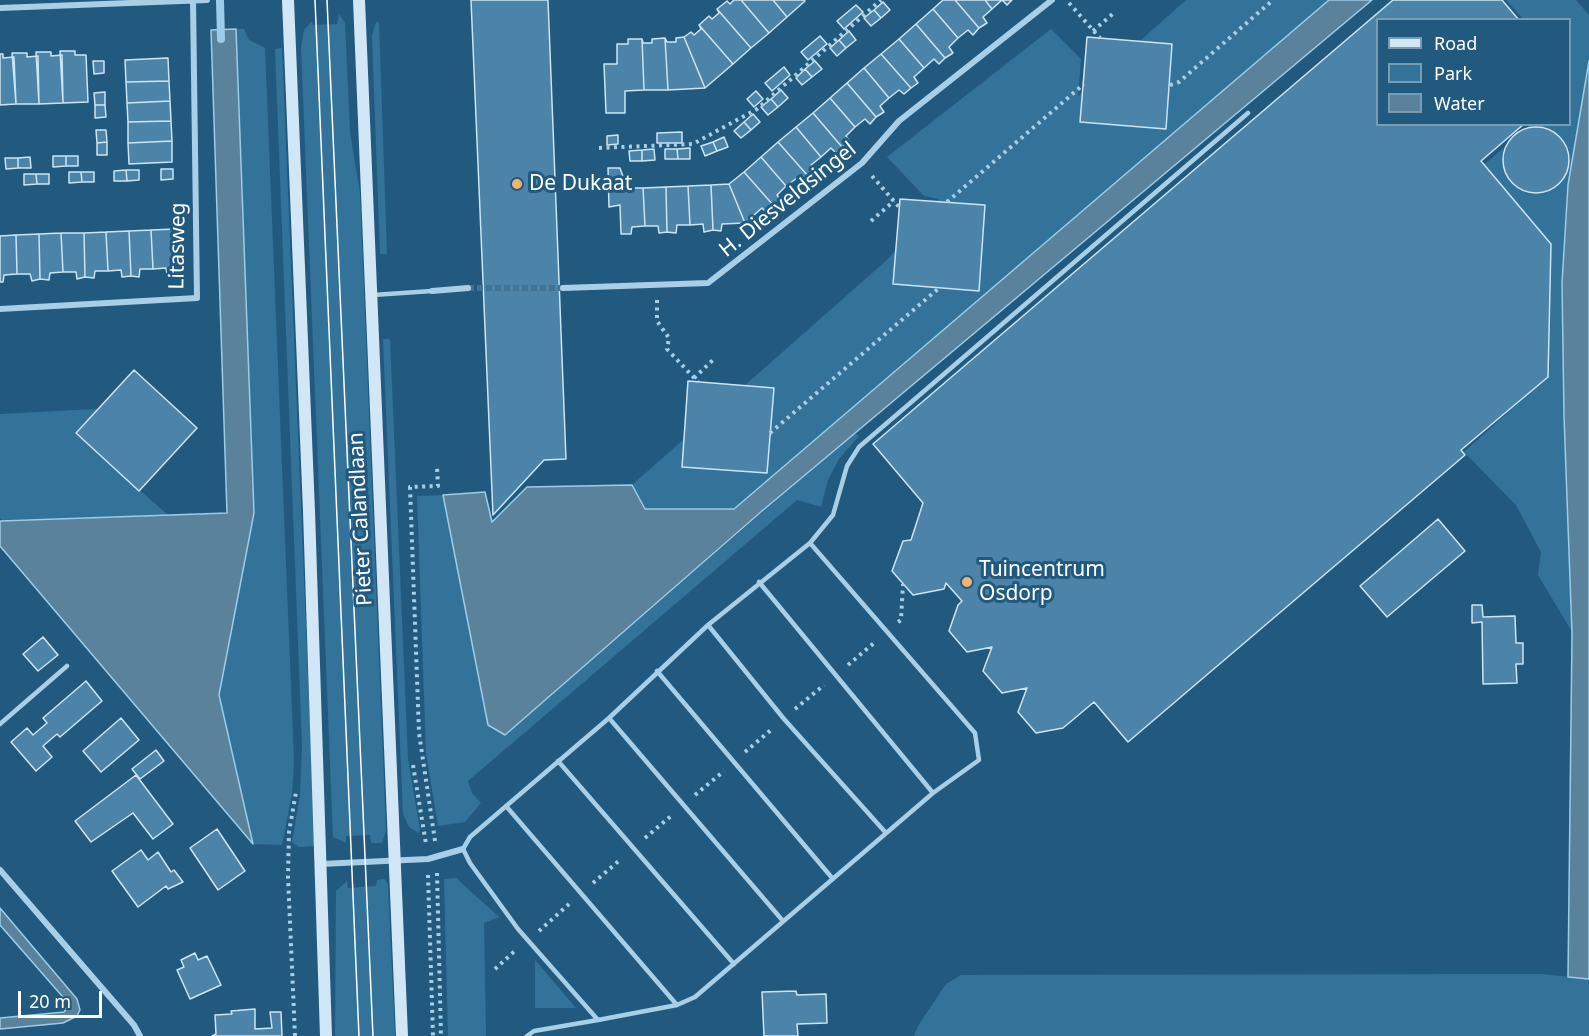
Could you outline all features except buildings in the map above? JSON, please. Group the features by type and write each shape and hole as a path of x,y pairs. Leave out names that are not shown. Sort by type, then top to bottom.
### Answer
{"main road":[{"path":"288,0 326,1036"},
{"name":"Pieter Calandlaan","path":"359,0 402,1036"}],"street":[{"name":"Litasweg","path":"0,309 197,298 193,0"},
{"path":"0,8 206,0"},
{"name":"H. Diesveldsingel","path":"563,288 657,287 708,283 726,272 862,164 899,121 1052,0"},
{"path":"432,291 468,288"},
{"path":"321,864 396,863 428,859 463,849"},
{"path":"0,870 134,1025 140,1036"}],"lane":[{"path":"598,1020 528,940 470,863 463,849 470,837 609,718 708,625 810,543 833,515 847,466 859,447 1248,112"},
{"path":"370,295 432,291"},
{"path":"527,1036 534,1031 677,1005 695,997 933,793 979,760 975,733 810,543"},
{"path":"759,582 933,793"},
{"path":"708,625 784,719 886,833"},
{"path":"0,724 67,666"},
{"path":"657,671 834,879"},
{"path":"609,718 783,921"},
{"path":"558,761 734,964"},
{"path":"506,806 677,1005"}],"path":[{"path":"599,148 693,144 757,108 881,0"},
{"path":"1066,0 1100,38"},
{"path":"1170,85 1179,82 1273,0"},
{"path":"1093,31 1115,12"},
{"path":"947,202 1083,84"},
{"path":"862,164 899,207"},
{"path":"871,221 894,201"},
{"path":"657,287 657,321 669,338 667,349 696,380 716,358"},
{"path":"770,433 939,288"},
{"path":"437,468 438,486 410,487 419,732 437,857 441,1036"},
{"path":"495,969 901,620 903,584"},
{"path":"413,764 428,859 433,1036"},
{"path":"295,1036 288,877 289,832 297,782"}],"green space":[{"path":"1186,0 1329,0 734,509 645,509 632,485 888,259 939,199 924,196 887,157 1051,29 1081,59 1078,96"},
{"path":"1506,0 1576,0 1589,15 1589,61 1568,185 1562,283 1571,630 1538,575 1541,552 1516,505 1464,452 1544,380 1547,246 1480,168 1530,126 1571,126 1571,18 1522,18"},
{"path":"339,14 345,23 350,132 360,193 386,831 382,843 371,843 370,835 346,836 346,843 333,837 301,48 304,30 312,21 313,25 337,24"},
{"path":"376,22 379,22 387,254 380,254 372,36"},
{"path":"236,29 244,29 249,40 265,48 294,761 292,794 282,845 253,844 219,695 254,513"},
{"path":"282,48 315,846 299,847 292,842 300,795 302,745 275,49"},
{"path":"383,339 390,339 408,759 420,830 418,833 409,827 403,814"},
{"path":"97,409 75,433 168,515 2,520 0,518 0,414"},
{"path":"854,433 859,436 839,459 828,480 821,507 797,500 468,781 472,793 481,803 465,822 438,826 426,753 417,496 443,495 488,725 505,735"},
{"path":"456,878 499,917 484,923 486,1036 448,1036 444,879"},
{"path":"385,879 388,885 395,1036 335,1036 336,891 347,881 348,888 376,886 377,880"},
{"path":"535,960 576,1008 535,1008"},
{"path":"1542,974 1589,979 1589,1036 914,1036 918,1026 946,984 961,975"}],"water":[{"path":"1329,0 1372,0 762,511 505,735 488,725 443,495 485,492 492,522 527,487 632,485 645,509 734,509"},
{"path":"236,29 254,513 219,695 253,844 0,546 0,521 227,513 211,30"},
{"path":"1589,61 1589,979 1568,977 1572,634 1562,283 1568,185"},
{"path":"0,908 77,999 80,1010 77,1016 63,1023 0,1029 0,1018 64,1012 69,1004 0,925"}],"waterway":[{"path":"220,0 221,39"}],"tunnel":[{"path":"468,288 563,288"}],"tram line":[{"path":"315,0 359,1036"},
{"path":"327,0 373,1036"}],"place":[{"name":"De Dukaat","path":"517,184"},
{"name":"Tuincentrum Osdorp","path":"967,582"}]}
